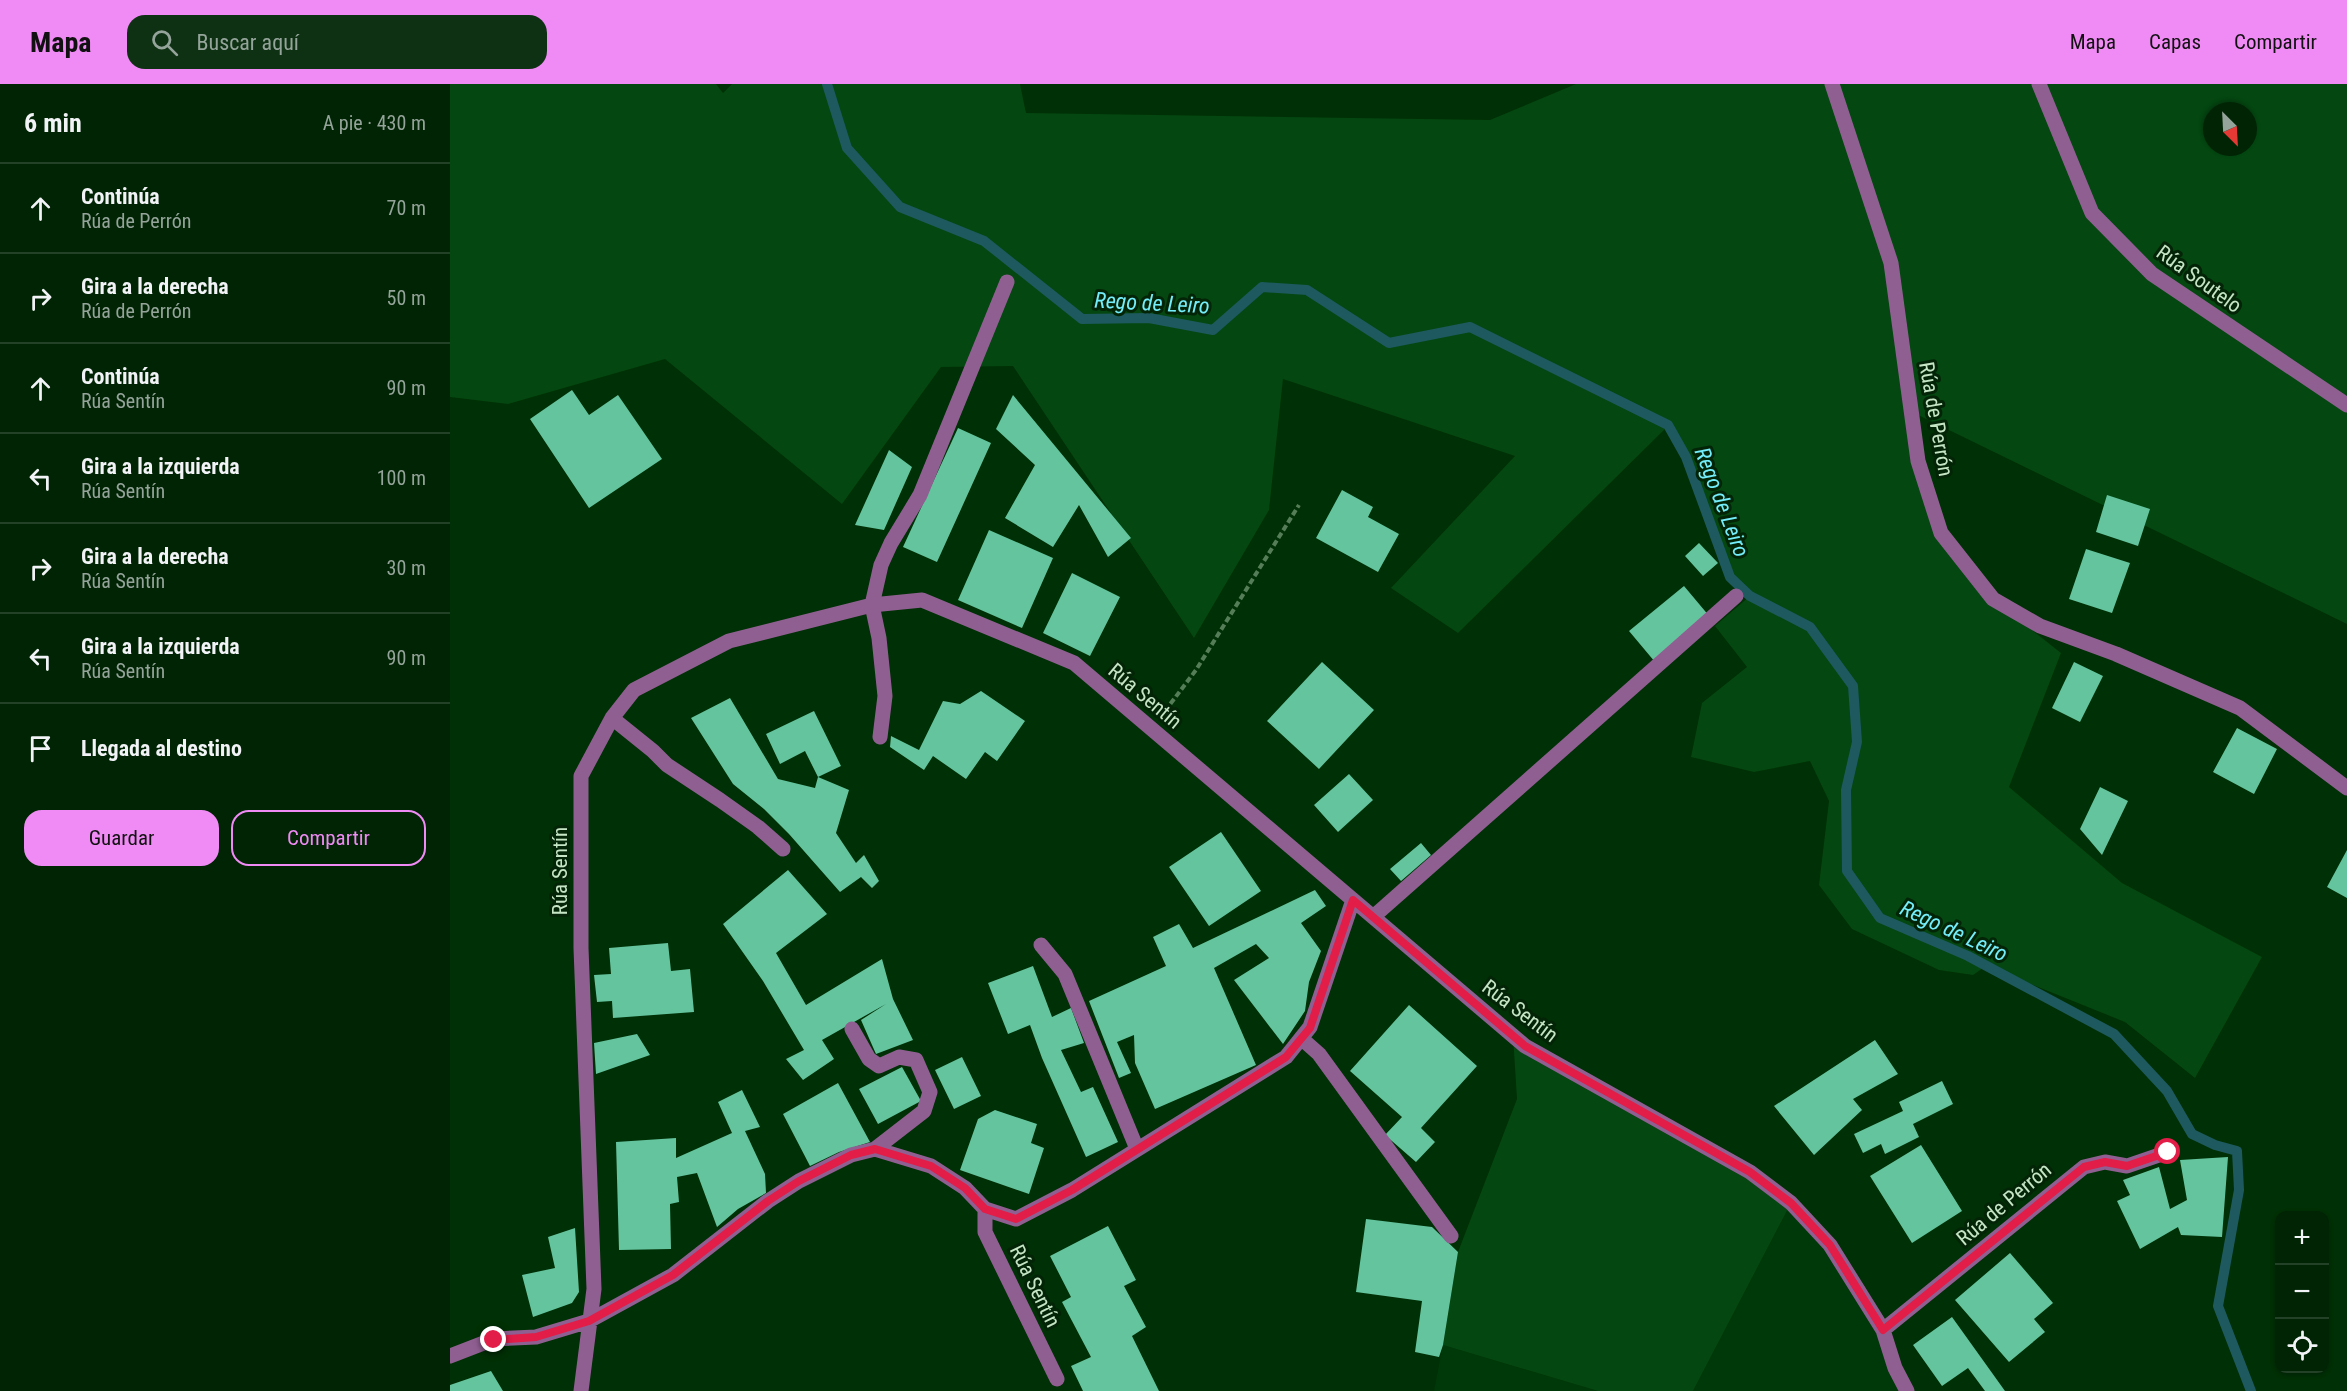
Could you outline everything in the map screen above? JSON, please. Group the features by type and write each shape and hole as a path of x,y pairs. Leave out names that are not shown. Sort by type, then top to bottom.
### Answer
{"street":[{"name":"Rúa de Perrón","path":"1832,84 1891,263 1918,461 1941,533 1993,599 2040,626 2116,654 2241,708 2347,788"},
{"name":"Rúa Soutelo","path":"2039,84 2092,213 2152,274 2347,405"},
{"path":"880,737 885,696 879,638 872,605 881,565 891,543 920,495 1007,282"},
{"path":"1373,916 1736,596"},
{"name":"Rúa Sentín","path":"581,1391 594,1289 581,948 581,776 612,718 634,690 729,641 872,605 922,600 1074,663 1525,1046 1750,1172 1791,1203 1830,1245 1883,1330"},
{"path":"612,718 667,765 730,806 783,849"},
{"name":"Rúa Sentín","path":"875,1149 931,1166 965,1188 985,1209 1016,1219 1072,1190 1286,1057 1310,1028 1353,900"},
{"path":"1041,945 1065,974 1137,1149"},
{"path":"450,1356 494,1340 536,1337 589,1321 673,1275 768,1201 799,1181 851,1155 875,1149 924,1111 930,1092 916,1060 898,1057 879,1065 869,1059 852,1029"},
{"path":"1301,1038 1319,1054 1451,1236"},
{"name":"Rúa de Perrón","path":"1883,1330 2084,1167 2105,1162 2127,1166 2168,1152"},
{"name":"Rúa Sentín","path":"985,1209 985,1232 1058,1379"},
{"path":"1883,1330 1894,1368 1907,1391"}],"path":[{"path":"1151,729 1196,670 1299,506"}],"shaded area":[{"path":"450,84 716,84 723,93 732,84 1020,84 1026,113 1490,120 1576,84 2347,84 2347,624 1912,412 1941,533 1993,599 2061,653 2009,787 2122,883 2262,957 2195,1078 2125,1022 1986,966 1973,975 1939,970 1852,929 1819,885 1829,801 1810,761 1754,772 1691,757 1702,703 1747,667 1715,626 1750,596 1730,577 1702,502 1668,426 1458,633 1391,588 1515,456 1283,379 1269,510 1194,638 1013,366 941,367 842,504 665,359 508,404 450,397"},
{"path":"1513,1036 1791,1203 1693,1391 1598,1391 1443,1345 1458,1252 1517,1099"},
{"path":"1791,1203 1830,1245 1907,1391 1693,1391"},
{"path":"1443,1345 1598,1391 1434,1391"}],"building":[{"path":"572,390 589,415 618,395 662,459 589,508 530,419"},
{"path":"1013,395 1131,538 1108,557 1079,505 1053,547 1005,518 1035,465 996,429"},
{"path":"958,428 991,443 937,562 903,547"},
{"path":"889,450 912,467 884,530 855,525"},
{"path":"1342,490 1373,507 1368,517 1399,534 1378,572 1316,538"},
{"path":"2107,495 2150,509 2138,546 2096,532"},
{"path":"989,530 1053,558 1022,628 958,600"},
{"path":"1699,543 1718,563 1703,576 1685,556"},
{"path":"2086,549 2130,563 2112,613 2069,599"},
{"path":"1072,573 1120,597 1090,656 1043,633"},
{"path":"1684,586 1710,617 1655,662 1629,631"},
{"path":"1322,662 1374,710 1319,769 1267,721"},
{"path":"2074,662 2103,676 2080,722 2052,708"},
{"path":"981,691 1025,721 997,761 985,752 966,779 933,756 924,770 890,747 891,736 919,750 943,701 960,704"},
{"path":"730,698 778,779 815,788 818,777 849,790 836,833 856,863 864,855 879,881 872,888 861,877 840,892 789,834 764,809 733,784 691,718"},
{"path":"814,711 841,766 818,777 805,751 780,764 766,734"},
{"path":"2237,728 2277,749 2254,794 2213,772"},
{"path":"1349,774 1373,800 1338,832 1314,805"},
{"path":"2100,787 2128,801 2102,855 2080,829"},
{"path":"1221,832 1261,891 1209,926 1169,867"},
{"path":"1421,843 1431,855 1401,881 1390,869"},
{"path":"2347,850 2347,898 2327,887"},
{"path":"788,870 827,914 776,953 806,1005 882,959 893,999 913,1040 876,1054 861,1020 886,1004 822,1040 834,1059 803,1080 786,1059 804,1050 763,981 723,924"},
{"path":"1315,890 1326,906 1301,923 1321,951 1309,982 1305,1011 1283,1044 1234,980 1269,958 1256,944 1214,968 1256,1065 1155,1109 1135,1063 1134,1035 1117,1042 1131,1073 1119,1078 1089,1001 1166,966 1153,937 1179,924 1193,948"},
{"path":"668,943 671,971 690,969 694,1012 613,1018 612,1001 597,1002 594,975 611,974 609,948"},
{"path":"1033,966 1052,1017 1071,1008 1084,1043 1061,1050 1081,1092 1093,1087 1118,1142 1086,1157 1042,1058 1030,1025 1008,1034 988,983"},
{"path":"1409,1005 1477,1066 1421,1128 1435,1142 1416,1162 1385,1135 1402,1117 1350,1071"},
{"path":"637,1034 650,1055 596,1074 594,1043"},
{"path":"1875,1040 1898,1074 1853,1099 1862,1110 1814,1155 1774,1106"},
{"path":"962,1057 981,1096 954,1109 935,1070"},
{"path":"902,1067 921,1101 878,1124 859,1089"},
{"path":"1942,1081 1953,1104 1913,1124 1919,1137 1885,1154 1881,1144 1863,1153 1854,1134 1903,1111 1899,1102"},
{"path":"838,1083 870,1142 839,1152 810,1166 783,1114"},
{"path":"742,1090 760,1127 745,1131 765,1174 766,1193 738,1209 717,1227 697,1173 677,1177 679,1202 670,1204 671,1249 619,1250 616,1142 676,1138 676,1158 732,1133 718,1102"},
{"path":"995,1110 1037,1124 1031,1143 1044,1148 1029,1194 960,1170 978,1119"},
{"path":"1921,1145 1962,1211 1912,1243 1870,1176"},
{"path":"2228,1157 2222,1237 2181,1235 2178,1227 2140,1249 2117,1201 2130,1195 2123,1180 2159,1167 2170,1209 2187,1200 2180,1160"},
{"path":"1366,1219 1432,1227 1458,1252 1439,1357 1415,1352 1422,1301 1356,1292"},
{"path":"1108,1226 1136,1280 1124,1286 1146,1327 1132,1336 1159,1391 1083,1391 1071,1366 1091,1357 1062,1302 1071,1297 1050,1256"},
{"path":"575,1228 579,1292 572,1303 533,1317 522,1275 555,1268 548,1237"},
{"path":"2010,1253 2053,1303 2034,1319 2045,1332 2009,1362 1955,1300"},
{"path":"1952,1317 2005,1391 1985,1391 1968,1368 1942,1386 1913,1345"},
{"path":"491,1371 503,1391 450,1391 450,1385"}],"waterway":[{"name":"Rego de Leiro","path":"827,84 847,148 900,207 984,241 1082,319 1149,318 1213,330 1262,287 1307,290 1389,343 1470,327 1668,425 1686,457 1730,577 1750,596 1810,627 1853,686 1857,742 1846,790 1847,871 1880,918 1968,956 2114,1034 2167,1091 2192,1134 2215,1145 2237,1151 2239,1190 2218,1306 2251,1391"}],"route":[{"path":"494,1340 536,1337 589,1321 616,1304 673,1275 768,1201 799,1181 851,1155 875,1149 931,1166 965,1188 985,1209 1016,1219 1072,1190 1286,1057 1310,1028 1353,900 1525,1046 1750,1172 1791,1203 1830,1245 1883,1330 2054,1189 2084,1167 2105,1162 2127,1166 2168,1152"}]}
